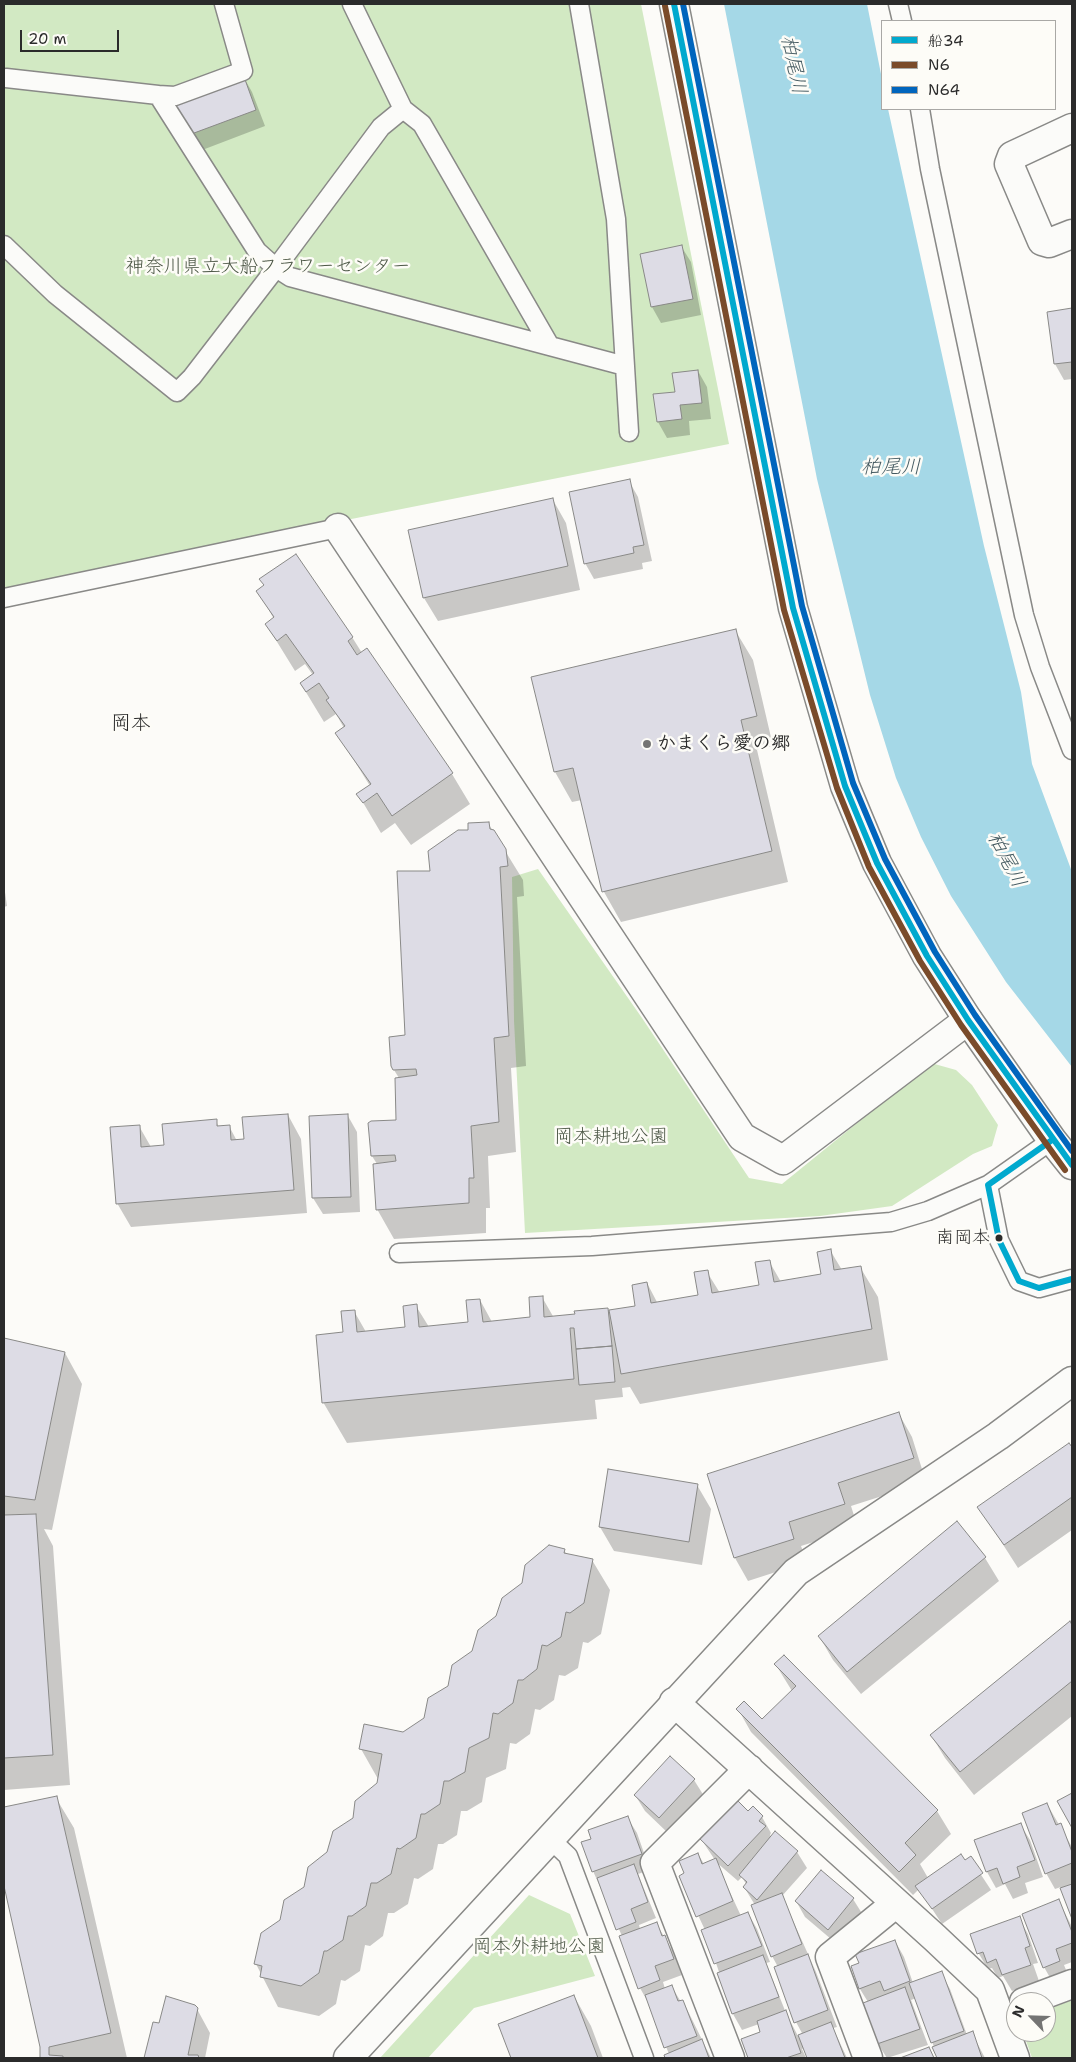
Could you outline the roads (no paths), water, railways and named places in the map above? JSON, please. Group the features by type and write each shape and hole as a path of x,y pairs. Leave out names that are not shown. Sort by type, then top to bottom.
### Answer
{"street":[{"path":"674,4 787,580 818,700 845,786 877,863 927,956 968,1020 1052,1140 1072,1165"},
{"path":"1072,128 1012,156 1009,164 1042,241 1049,243 1072,234"},
{"path":"338,528 742,1137 783,1160 968,1020"},
{"path":"348,2058 674,1702 796,1572 998,1436 1072,1381"},
{"path":"674,1702 990,1990 1006,2007"},
{"path":"730,2058 655,1863 749,1769"},
{"path":"868,2058 830,1957 895,1904"},
{"path":"1051,1992 1072,1984"},
{"path":"1012,2042 1015,2058"}],"lane":[{"path":"5,79 175,96 243,71 224,4"},
{"path":"352,4 403,109 422,124 550,346"},
{"path":"579,4 616,219 629,432"},
{"path":"898,4 902,20"},
{"path":"158,95 257,251 276,268 290,277 625,366"},
{"path":"4,245 55,294 177,392 192,377 276,268 381,126 403,109"},
{"path":"920,110 930,169 1024,615 1040,667 1072,750"},
{"path":"4,598 338,528"},
{"path":"399,1252 592,1246 891,1222 928,1211 988,1185 1052,1140"},
{"path":"988,1185 999,1240 1020,1281 1039,1288 1072,1279"},
{"path":"549,1838 568,1856 644,2058"}],"water":[{"name":"柏尾川","path":"724,4 867,4 881,74 881,110 888,110 984,546 1021,692 1032,764 1072,872 1072,1067 1006,982 951,896 921,837 896,778 870,695 817,479"}],"place":[{"name":"かまくら愛の郷","path":"647,744"},
{"name":"南岡本","path":"999,1238"}],"district":[{"name":"岡本","path":"131,724"}],"park label":[{"name":"神奈川県立大船フラワーセンター","path":"268,267"},
{"name":"岡本耕地公園","path":"611,1137"},
{"name":"岡本外耕地公園","path":"539,1947"}]}
